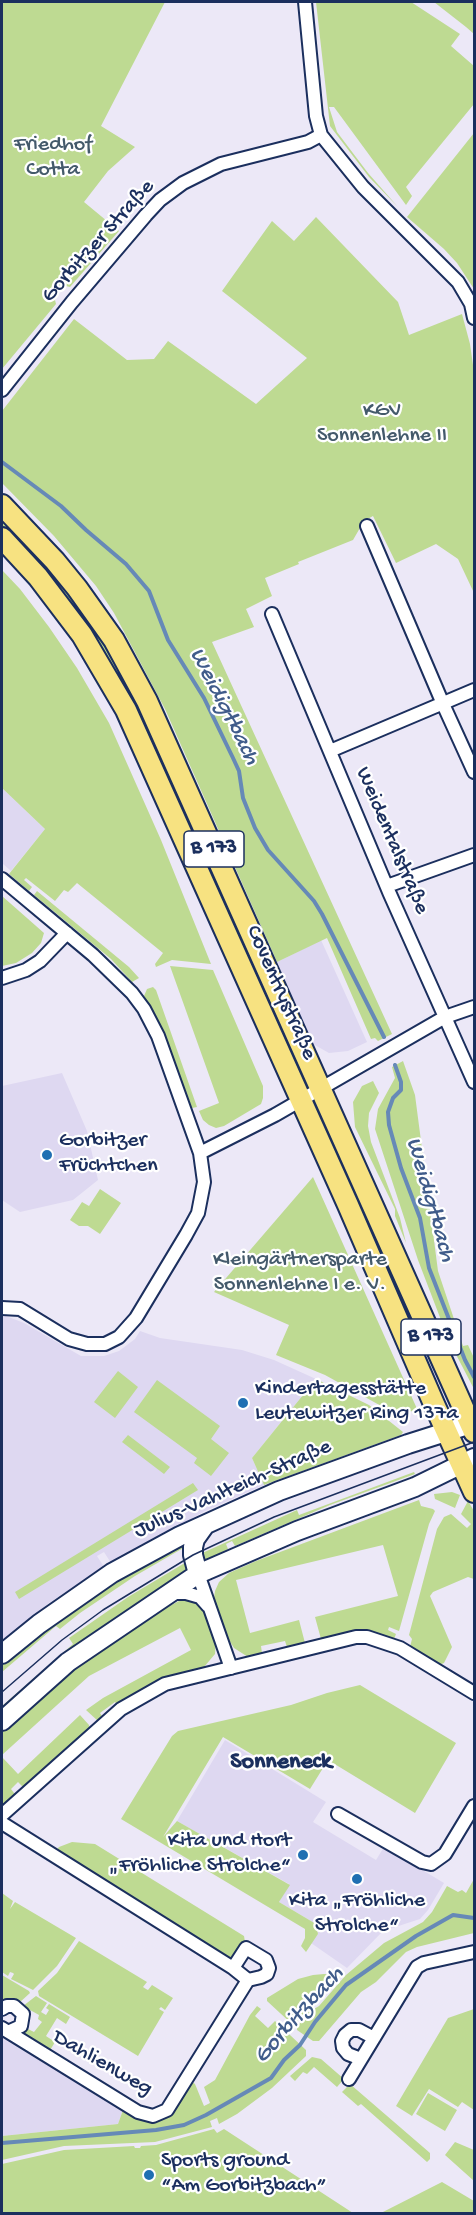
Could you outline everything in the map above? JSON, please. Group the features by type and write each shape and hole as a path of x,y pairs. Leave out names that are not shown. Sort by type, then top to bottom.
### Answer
{"main road":[{"name":"Coventrystraße","path":"2,506 55,561 123,654 167,742 473,1426"},
{"name":"Coventrystraße","path":"2,538 38,577 82,634 126,710 446,1431 468,1461 474,1492"},
{"name":"Julius-Vahlteich-Straße","path":"2,1654 39,1624 112,1573 164,1543 279,1491 446,1431 473,1426"},
{"path":"2,1721 68,1662 198,1574 297,1531 415,1487 468,1461"},
{"path":"198,1574 193,1547 195,1539 205,1525"}],"street":[{"path":"305,2 316,116 321,135 363,187 458,282 471,304 474,318"},
{"name":"Gorbitzer Straße","path":"2,390 72,302 160,200 183,183 221,164 308,142 321,135"},
{"path":"367,526 442,704 474,772"},
{"name":"Weidentalstraße","path":"272,614 387,886 474,1082"},
{"path":"330,752 474,690"},
{"path":"387,886 474,855"},
{"path":"2,879 100,962 132,993 144,1009 158,1036 200,1152 204,1182 198,1213 140,1312 119,1337 105,1344 87,1344 69,1339 20,1309 2,1308"},
{"path":"2,978 26,970 40,961 67,933"},
{"path":"200,1152 234,1137 445,1017 474,1006"},
{"path":"198,1574 231,1668"},
{"path":"169,1593 186,1593 200,1597 209,1607"},
{"path":"2,1815 121,1709 165,1684 367,1637 400,1648 474,1693"},
{"path":"338,1814 422,1862 431,1864 445,1854 474,1806"},
{"path":"2,1823 233,1968 248,1980"},
{"name":"Dahlienweg","path":"6,2030 138,2112 153,2116 167,2110 248,1980 267,1974 269,1968 266,1960 246,1948 233,1968"},
{"path":"349,2079 417,1967 424,1963 474,1952"},
{"name":"Dahlienweg","path":"2,2009 14,2006 22,2014 21,2026 6,2030"},
{"path":"361,2059 348,2054 343,2049 342,2041 345,2035 351,2030 359,2030 374,2037"}],"shaded area":[{"path":"2,788 45,829 11,871 2,863"},
{"path":"321,940 367,1042 348,1051 329,1053 313,1044 277,962"},
{"name":"Gorbitzer Früchtchen","path":"62,1073 87,1131 98,1180 73,1200 20,1212 2,1200 2,1086"},
{"path":"6,1316 24,1323 81,1356 104,1356 119,1351 135,1339 140,1331 160,1338 242,1350 274,1360 316,1379 252,1458 264,1485 205,1511 111,1563 104,1552 97,1556 104,1567 49,1603 2,1641 2,1317"},
{"name":"Kita und Hort „Fröhliche Strolche“","path":"225,1740 326,1802 313,1822 376,1860 384,1847 444,1883 428,1910 420,1919 383,1931 347,1968 311,1943 318,1934 316,1924 279,1902 289,1884 177,1821"},
{"path":"2,2038 123,2110 118,2124 2,2136"}],"green space":[{"name":"Friedhof Cotta","path":"2,2 165,2 101,126 135,147 108,171 84,202 119,231 70,287 66,286 58,291 56,304 2,369"},
{"path":"316,2 411,2 460,34 451,46 474,66 474,104 406,187 412,196 406,205 334,107 329,107 337,132 368,173 398,207 369,177 330,126"},
{"path":"434,2 474,2 474,34 466,27"},
{"path":"474,133 474,289 457,263 444,249 407,217"},
{"name":"KGV Sonnenlehne II","path":"316,217 398,302 409,335 462,314 474,372 474,593 458,559 436,544 396,563 373,516 364,521 353,540 265,578 272,596 246,609 254,627 212,642 392,1034 378,1041 375,1038 371,1039 327,938 277,962 165,709 114,613 96,586 54,536 2,483 2,411 74,319 127,360 154,359 168,341 256,404 307,358 222,291 272,221 294,241"},
{"path":"2,521 66,592 113,653 129,679 228,904 129,696 109,661 82,620 26,551 2,527"},
{"path":"2,570 20,589 49,627 77,668 109,723 161,840 211,964 172,960 156,967 155,964 163,953 77,883 68,892 64,890 55,901 26,878 24,880 32,887 29,891 9,874 45,829 2,788"},
{"path":"37,891 129,967 139,978 132,982 111,959 34,895"},
{"path":"2,896 44,933 41,943 32,953 16,963 2,966"},
{"path":"170,966 213,970 263,1086 261,1104 224,1126 216,1128 209,1125 203,1120 199,1111 219,1103"},
{"path":"153,987 197,1107 192,1108 168,1043 144,996 147,989"},
{"path":"403,1061 415,1095 438,1271 463,1346 468,1345 474,1358 474,1389 449,1341 418,1260 375,1129 378,1109 395,1078 392,1067"},
{"path":"373,1081 379,1093 369,1113 368,1126 371,1142 400,1218 406,1243 395,1216 395,1209 355,1127 353,1102 362,1086"},
{"name":"Kleingärtnersparte Sonnenlehne I e. V.","path":"313,1177 418,1411 392,1412 325,1375 276,1355 289,1325 214,1292"},
{"path":"100,1189 121,1203 100,1234 88,1226 79,1226 70,1220 82,1202 89,1206"},
{"path":"118,1371 138,1387 115,1418 94,1402"},
{"path":"316,1379 369,1405 403,1432 401,1435 264,1485 252,1458"},
{"path":"157,1380 220,1426 211,1439 229,1453 211,1476 194,1463 197,1458 134,1412"},
{"path":"128,1435 170,1467 164,1474 122,1442"},
{"path":"414,1472 415,1474 330,1505 235,1546 232,1541 226,1544 228,1549 201,1563 198,1555 297,1510 299,1515"},
{"path":"193,1483 198,1490 19,1599 15,1592"},
{"path":"452,1492 460,1495 455,1508 435,1499 434,1494"},
{"path":"419,1500 421,1506 435,1511 429,1524 399,1631 389,1627 388,1630 396,1634 394,1639 368,1630 321,1639 315,1617 398,1596 383,1545 236,1580 250,1633 299,1620 305,1643 287,1647 285,1641 261,1646 262,1653 248,1657 234,1648 214,1598 219,1582 229,1573"},
{"path":"468,1501 474,1511 474,1579 468,1577 433,1592 430,1596 452,1647 444,1663 439,1665 410,1647 412,1639 409,1635 437,1529 444,1517 451,1514 467,1528 471,1524 461,1514"},
{"path":"184,1540 185,1547 135,1576 60,1629 56,1626 2,1672 2,1663 77,1604"},
{"path":"188,1561 189,1570 2,1711 2,1706 73,1644 69,1638 128,1597"},
{"path":"186,1599 197,1602 201,1606 216,1640 215,1654 204,1667 163,1679 118,1706 115,1702 100,1713 103,1718 99,1722 86,1710 103,1698 191,1650 180,1628 89,1676 2,1755 2,1730 43,1692 62,1676 154,1614"},
{"path":"360,1685 456,1743 415,1813 328,1760 310,1789 223,1737 163,1837 177,1821 290,1885 279,1902 316,1924 318,1934 306,1952 301,1946 305,1938 305,1929 121,1819 172,1736 178,1731 291,1705"},
{"path":"80,1715 89,1725 90,1730 25,1789 18,1782 11,1789 17,1797 5,1807 2,1804 2,1757 18,1774"},
{"path":"72,1842 95,1844 244,1936 246,1948 233,1968 52,1855 59,1847"},
{"path":"474,1879 474,1933 417,1947 406,1952 376,1982 361,1992 319,2041 313,2041 297,2030 307,2013 319,2006 346,1975 384,1943 423,1922 432,1912 447,1886 458,1892 462,1890 466,1893"},
{"path":"2,1893 13,1901 10,1909 15,1902 76,1938 57,1966 33,1990 11,1979 13,1973 10,1972 8,1976 2,1972"},
{"path":"79,1941 147,1982 143,1987 146,1989 148,1990 152,1985 173,1998 165,2010 161,2007 159,2009 164,2012 138,2056 39,1996 38,1991 57,1973"},
{"path":"324,1974 341,1975 316,2005 305,2012 295,2025 267,2001 267,1998 298,1979"},
{"path":"2,1975 30,1993 19,2003 2,2005"},
{"path":"36,1996 47,2003 41,2012 46,2015 49,2010 46,2008 49,2004 70,2017 66,2024 57,2018 46,2036 55,2042 49,2052 22,2035 24,2027 34,2032 42,2022 38,2019 39,2015 23,2006"},
{"path":"257,2006 261,2009 255,2016 268,2028 275,2021 306,2050 306,2056 272,2088 237,2114 219,2124 217,2118 210,2121 212,2127 155,2142 64,2146 2,2160 2,2136 118,2124 123,2110 135,2117 137,2115 153,2119 190,2080 195,2084 204,2106 210,2103 204,2087 215,2080"},
{"path":"474,2009 474,2110 462,2102 458,2107 429,2089 412,2116 396,2106 448,2018"},
{"path":"312,2057 321,2059 344,2079 337,2087 314,2067 307,2074 303,2072 295,2081 290,2076"},
{"path":"350,2084 430,2153 430,2159 427,2162 361,2104 358,2106 342,2092"},
{"path":"428,2093 457,2110 445,2131 416,2114"},
{"name":"Sports ground “Am Gorbitzbach”","path":"214,2129 217,2133 224,2129 353,2213 2,2213 2,2164 64,2150 134,2146 140,2148"},
{"path":"455,2142 474,2150 474,2181 445,2155"},
{"path":"442,2182 474,2201 474,2213 381,2213"}],"waterway":[{"name":"Weidigtbach","path":"2,462 61,506 126,564 149,591 168,640 204,698 239,771 243,798 255,828 268,850 314,901 384,1037"},
{"name":"Weidigtbach","path":"395,1065 401,1082 401,1090 393,1098 388,1112 389,1125 401,1168 420,1218 429,1268 465,1360 474,1377"},
{"name":"Gorbitzbach","path":"2,2143 156,2130 184,2125 206,2115 271,2078 284,2060 300,2045 315,2022 346,1985 416,1936 453,1915 474,1918"}],"tram line":[{"path":"2,1692 62,1640 103,1610 193,1555 274,1517 474,1442"}],"place":[{"name":"Gorbitzer Früchtchen","path":"47,1155"},
{"name":"Kindertagesstätte Leutewitzer Ring 137a","path":"243,1403"},
{"name":"Kita und Hort „Fröhliche Strolche“","path":"303,1855"},
{"name":"Kita „Fröhliche Strolche“","path":"357,1879"},
{"name":"Sports ground “Am Gorbitzbach”","path":"149,2175"}],"district":[{"name":"Sonneneck","path":"281,1763"}]}
